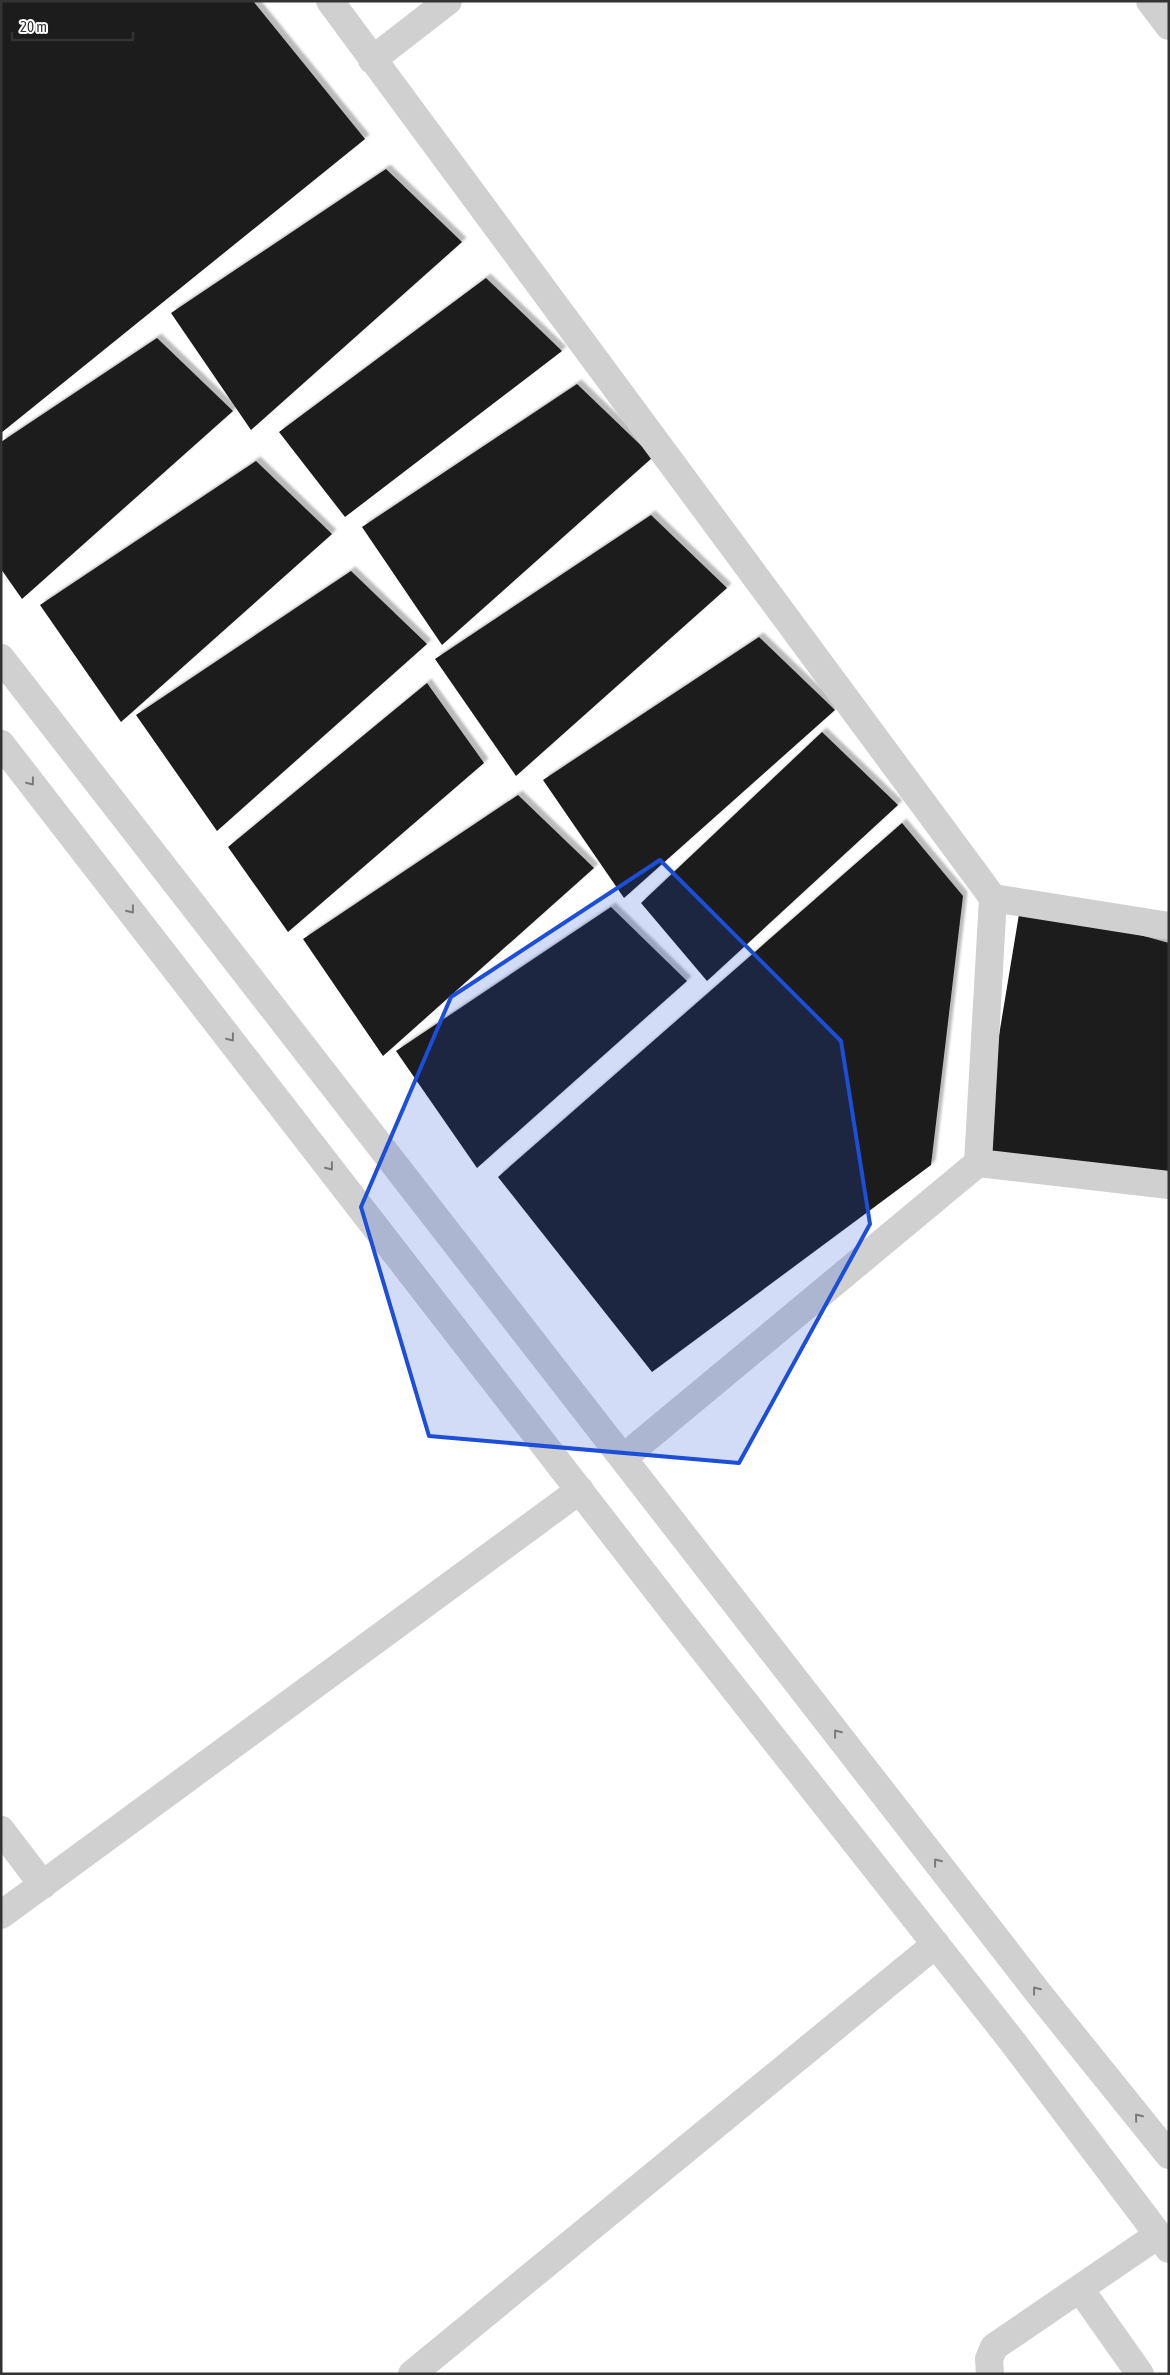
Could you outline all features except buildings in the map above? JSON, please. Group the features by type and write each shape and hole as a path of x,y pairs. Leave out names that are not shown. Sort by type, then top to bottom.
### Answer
{"street":[{"path":"330,1 993,898 978,1163"},
{"path":"372,60 448,1"},
{"path":"1150,1 1169,26"},
{"path":"1,658 1034,1988 1169,2155"},
{"path":"1,744 580,1490 1012,2041 1163,2242 1080,2288 994,2347 989,2360 990,2374"},
{"path":"993,898 1169,926"},
{"path":"623,1458 978,1163 1169,1185"},
{"path":"1,1916 580,1490"},
{"path":"1,1830 43,1885"},
{"path":"412,2374 936,1944"},
{"path":"1080,2288 1140,2374"}],"highlighted area":[{"path":"660,860 841,1041 870,1224 739,1463 429,1436 361,1207 451,997"}]}
